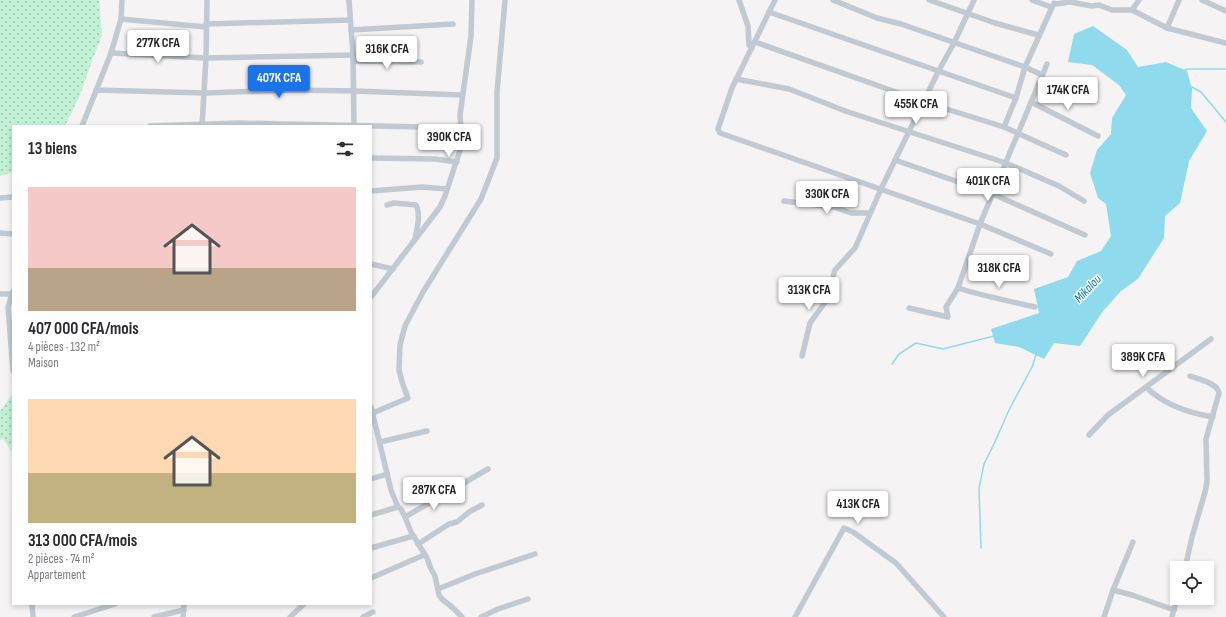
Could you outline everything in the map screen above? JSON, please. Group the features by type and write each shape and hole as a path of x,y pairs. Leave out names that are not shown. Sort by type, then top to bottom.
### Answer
{"street":[{"path":"82,125 112,53 121,19 122,0"},
{"path":"207,0 205,93 202,125 238,123 315,125"},
{"path":"349,0 353,58 354,125"},
{"path":"372,296 440,207 457,162 462,144 460,115 471,36 472,0"},
{"path":"462,617 442,599 435,576 413,536 406,517 398,507 387,474 372,410 408,398 399,370 400,345 405,326 423,292 481,199 495,166 498,152 497,92 505,0"},
{"path":"739,0 748,26 749,45 752,48"},
{"path":"775,0 736,79 723,111 718,129 720,133 980,224 1051,254"},
{"path":"833,0 878,18 901,24 1025,67 1042,75"},
{"path":"929,0 968,14 1038,35"},
{"path":"802,356 810,323 826,301 835,270 855,248 881,189 974,0"},
{"path":"1032,0 1051,7"},
{"path":"1132,10 1138,0"},
{"path":"1167,28 1179,0"},
{"path":"1202,0 1226,11"},
{"path":"1004,127 1016,98 1025,67 1038,35 1054,3 1079,1 1092,6 1099,6 1112,10 1132,10 1167,28 1226,43"},
{"path":"769,12 1016,98"},
{"path":"121,19 206,25 350,20"},
{"path":"351,30 453,24"},
{"path":"755,42 924,102 1018,132 1066,155"},
{"path":"112,53 206,58 353,58 421,62"},
{"path":"909,308 948,317 946,307 958,288 980,224 1047,64"},
{"path":"736,79 789,89 848,112 1006,163 1059,186 1084,201"},
{"path":"96,90 205,93 293,90 462,95"},
{"path":"1031,102 1098,136"},
{"path":"372,126 422,127 462,130"},
{"path":"372,158 435,159 457,162"},
{"path":"895,160 993,194 1085,234"},
{"path":"372,191 422,187 447,189"},
{"path":"0,198 12,196"},
{"path":"784,201 834,207 852,213 870,213"},
{"path":"387,205 394,203 416,205 418,210 418,220 415,239"},
{"path":"0,233 12,234"},
{"path":"372,264 393,269"},
{"path":"958,288 980,295 998,298 1035,308"},
{"path":"0,294 12,293 8,307 11,324 12,348"},
{"path":"1089,435 1108,415 1211,339"},
{"path":"1187,561 1207,482 1206,439 1219,393 1216,386 1190,376"},
{"path":"1146,387 1154,395 1179,408 1213,417"},
{"path":"380,442 427,431"},
{"path":"406,517 488,469"},
{"path":"372,478 387,474"},
{"path":"418,544 449,524 457,522 469,512 482,505"},
{"path":"372,515 398,507"},
{"path":"795,617 843,529 846,528 896,564 944,617"},
{"path":"372,548 413,536"},
{"path":"1104,617 1113,590 1133,542"},
{"path":"438,589 475,574 535,554"},
{"path":"372,578 424,555"},
{"path":"1113,590 1174,610"},
{"path":"481,617 498,609 528,599"},
{"path":"32,605 33,617"},
{"path":"74,617 112,605"},
{"path":"290,617 303,605"},
{"path":"1172,617 1175,605"},
{"path":"154,617 184,607 183,617"},
{"path":"363,617 373,612"}],"green space":[{"path":"0,0 99,0 102,35 80,95 65,125 12,125 12,172 0,176"},
{"path":"12,394 12,452 3,439 0,440 0,411"}],"water":[{"path":"1093,26 1127,50 1138,67 1166,62 1187,71 1192,89 1191,108 1207,131 1189,161 1180,203 1165,216 1164,238 1138,279 1121,291 1103,311 1080,346 1054,343 1044,359 1019,347 995,343 991,329 1039,313 1034,289 1068,277 1077,261 1101,251 1111,236 1106,204 1098,198 1090,173 1097,150 1111,134 1112,118 1126,95 1119,85 1092,65 1068,62 1074,34"}],"waterway":[{"name":"Mikalou","path":"1185,70 1226,69"},
{"path":"1190,86 1201,92 1226,122"},
{"path":"892,364 899,354 916,343 943,349 994,336"},
{"name":"Mikalou","path":"981,548 979,488 984,464 1009,410 1032,367 1036,355"}]}
